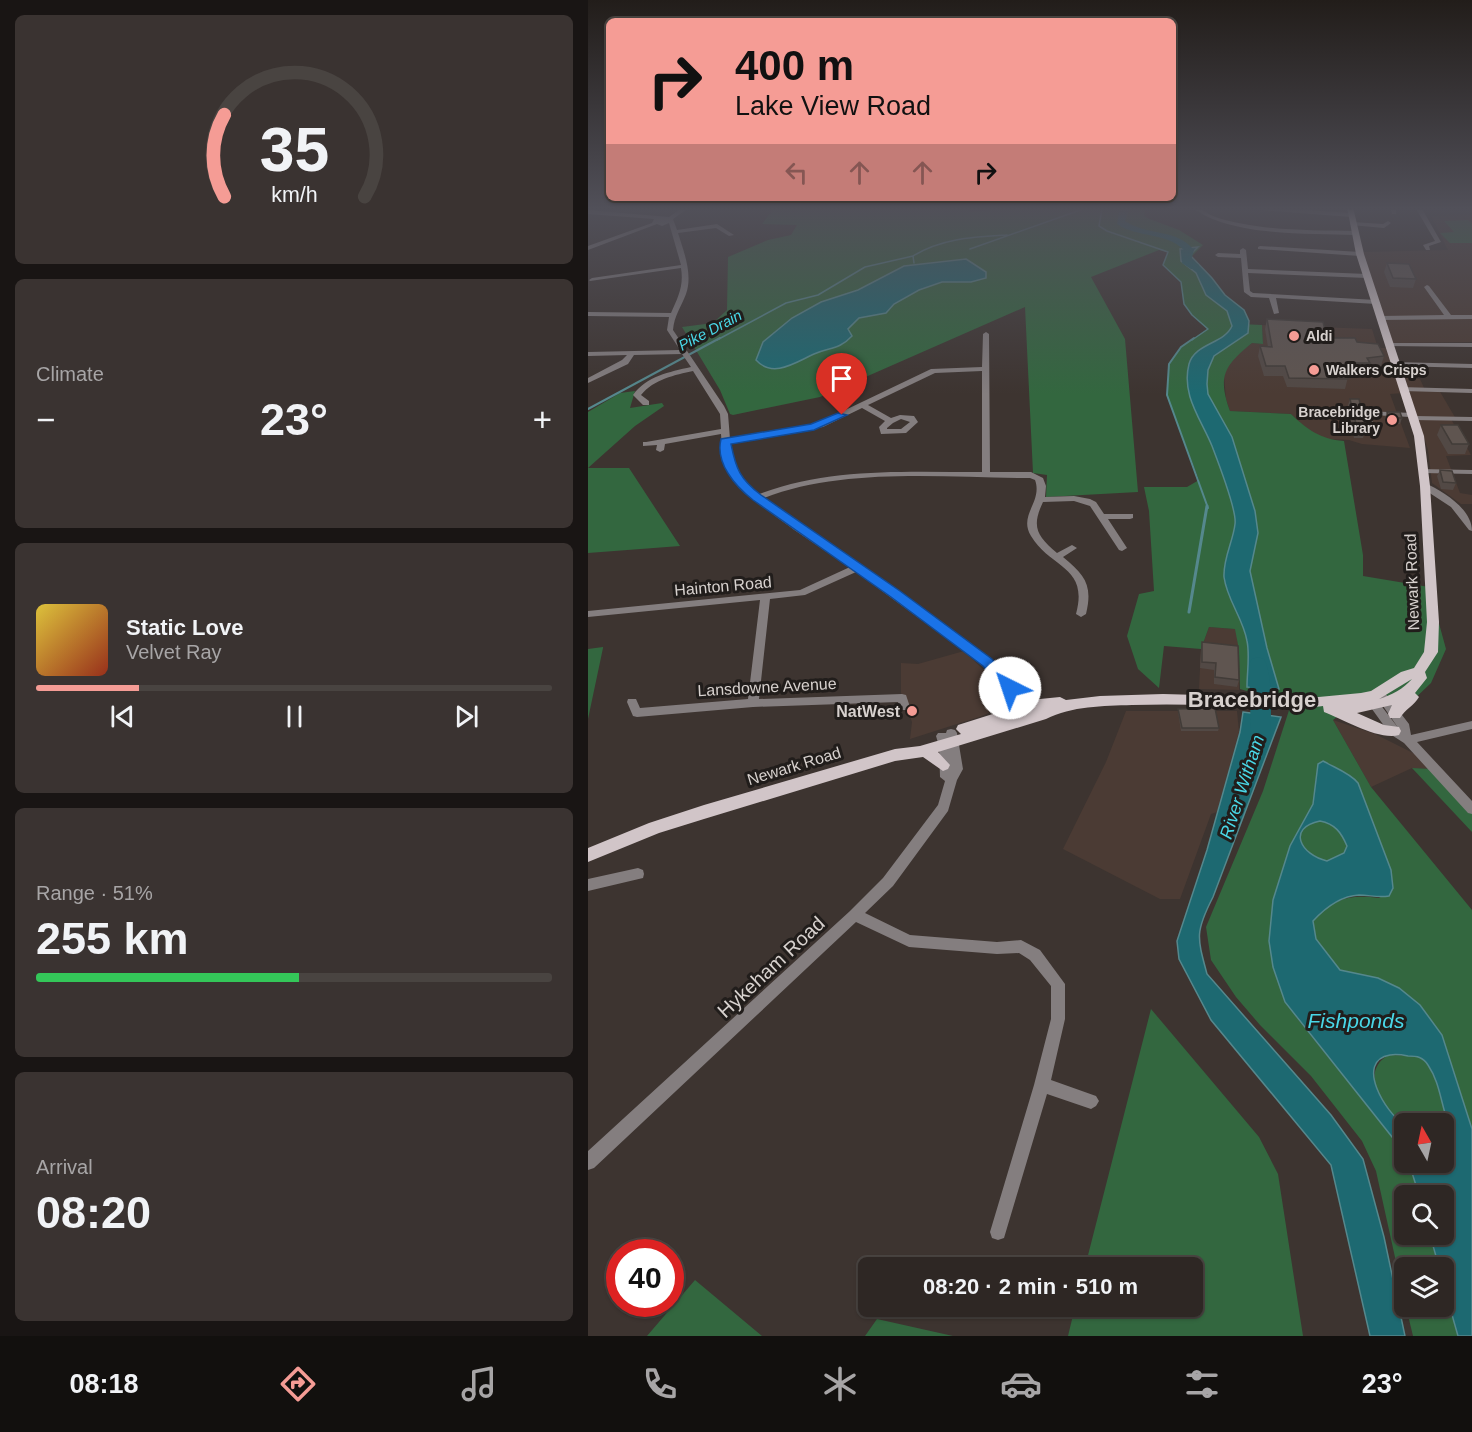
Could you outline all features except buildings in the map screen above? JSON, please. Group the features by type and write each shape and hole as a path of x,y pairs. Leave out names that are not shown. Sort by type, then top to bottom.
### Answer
{"main road":[{"name":"Newark Road","path":"1308,703 1320,708 1329,708 1377,699 1411,689 1420,678 1418,672 1431,652 1433,622 1425,486 1419,436 1365,269"},
{"path":"1377,699 1408,673 1418,672"},
{"path":"1395,714 1401,705 1413,696 1411,689"},
{"name":"Newark Road","path":"895,755 907,747 1068,705 1163,699 1308,703 1320,700 1377,699"},
{"path":"1329,708 1402,736"},
{"name":"Newark Road","path":"588,855 655,828 704,812 895,755 925,750 948,738"},
{"path":"925,750 943,765"}],"street":[{"path":"592,280 661,269"},
{"path":"683,269 684,290 673,315 670,330 724,414 727,462 733,474 757,498 895,594 987,662 1001,675 1014,693 1011,702 1023,715"},
{"path":"1367,276 1245,271 1247,292 1258,296 1376,302"},
{"path":"1427,287 1449,317"},
{"path":"1272,297 1276,313"},
{"path":"588,314 673,315"},
{"path":"1381,318 1472,317"},
{"path":"986,334 986,475"},
{"path":"1390,345 1472,345"},
{"path":"588,354 685,355"},
{"path":"588,381 625,362 631,355"},
{"path":"1397,364 1472,366"},
{"path":"646,403 637,395 643,387 670,374 695,368"},
{"path":"646,444 660,446 725,436 814,427 934,371 986,369"},
{"path":"1403,389 1472,391"},
{"path":"863,405 890,420"},
{"path":"1359,406 1366,409 1371,431"},
{"path":"1367,413 1472,419"},
{"path":"1423,471 1472,472"},
{"path":"757,498 781,486 865,476 1036,476 1041,482 1042,499 1029,523"},
{"path":"1425,486 1454,505 1472,528"},
{"path":"1042,499 1082,499 1093,504 1122,548"},
{"path":"1101,517 1130,516"},
{"path":"1017,524 1029,523"},
{"path":"1029,523 1038,540 1075,572 1084,593 1086,610"},
{"path":"1058,556 1072,548"},
{"name":"Hainton Road","path":"588,614 802,593 856,568"},
{"path":"753,703 765,597"},
{"name":"Lansdowne Avenue","path":"632,702 637,713 753,703 902,698 905,707"},
{"path":"1377,699 1395,714 1405,727 1402,736"},
{"path":"1377,699 1402,736 1472,809"},
{"path":"1402,736 1472,725"},
{"path":"948,738 943,765 945,777 951,779"},
{"name":"Hykeham Road","path":"588,1162 888,882 944,807 951,779 957,770 948,738"},
{"path":"588,885 638,874"},
{"path":"855,915 909,941 998,948 1021,946 1035,955 1058,984 1058,1019 1042,1085 998,1232"},
{"path":"1042,1085 1091,1101"}],"shaded area":[{"path":"1369,269 1472,269 1472,342 1393,343"},
{"path":"1262,325 1372,329 1378,348 1391,348 1404,393 1390,394 1410,448 1326,439 1309,431 1291,414 1230,411 1226,399 1224,376 1229,361 1252,343 1263,344"},
{"path":"1405,378 1420,379 1425,390 1439,390 1456,419 1451,419 1471,455 1446,456 1460,493 1472,495 1472,504 1461,504 1432,483 1428,450"},
{"path":"1209,627 1236,629 1239,650 1239,690 1199,689 1201,649"},
{"path":"964,651 997,683 1001,691 999,703 989,713 910,739 912,722 901,693 901,663 918,664"},
{"path":"1126,711 1237,711 1239,732 1217,812 1211,814 1180,899 1160,899 1063,849 1106,762"},
{"path":"1333,720 1375,734 1423,758 1433,769 1412,768 1371,787"}],"green space":[{"path":"728,269 1110,269 1091,277 1125,339 1138,492 1046,497 1047,475 1033,473 1025,307 820,397 733,415 730,414 720,390 682,327 713,323 727,310"},
{"path":"1168,269 1194,269 1241,324 1262,325 1263,344 1252,343 1235,358 1226,372 1224,389 1230,411 1291,414 1315,433 1344,441 1363,555 1363,576 1429,587 1446,649 1431,683 1409,704 1350,706 1333,720 1371,787 1472,910 1472,1129 1442,1035 1420,1005 1378,978 1340,970 1316,939 1313,921 1335,903 1350,898 1379,898 1393,888 1391,870 1358,783 1347,773 1323,761 1318,764 1313,804 1290,846 1273,900 1296,1017 1394,1139 1394,1173 1412,1173 1416,1185 1394,1185 1394,1245 1433,1245 1436,1257 1395,1257 1376,1171 1362,1141 1311,1076 1260,1025 1236,997 1211,960 1206,927 1263,791 1291,704 1240,689 1239,650 1235,629 1209,627 1201,649 1164,646 1159,688 1138,669 1127,636 1139,594 1154,591 1149,511 1144,487 1187,487 1199,480 1167,395 1169,364 1181,347 1207,329 1184,304 1181,282"},
{"path":"635,391 630,408 662,403 664,406 635,426 588,468 588,412 620,393"},
{"path":"588,468 629,468 680,546 588,553"},
{"path":"603,648 588,719 588,649"},
{"path":"1412,768 1433,769 1472,809 1472,832"},
{"path":"1319,821 1337,829 1347,846 1344,853 1327,861 1310,853 1301,841 1300,835 1303,829"},
{"path":"1151,1009 1259,1137 1278,1174 1303,1336 1068,1336 1073,1317 1203,1317 1203,1257 1088,1257"},
{"path":"1389,1055 1419,1056 1427,1063 1438,1085 1445,1113 1394,1113 1394,1116 1381,1100 1374,1080 1375,1070 1380,1062"},
{"path":"695,1280 762,1336 647,1336 663,1317 684,1317 684,1293"},
{"path":"1408,1317 1453,1317 1458,1336 1413,1336"},
{"path":"877,1319 953,1336 865,1336"}],"water":[{"path":"898,269 982,269 986,272 986,278 971,282 942,282 919,290 894,304 886,313 859,318 848,329 852,336 843,344 785,367 770,368 756,360 763,342 792,318 821,302 858,290"},
{"path":"1191,269 1204,269 1225,295 1244,310 1249,321 1248,333 1214,356 1208,370 1207,384 1208,394 1232,437 1255,511 1258,533 1250,571 1267,648 1279,689 1247,687 1247,641 1224,577 1235,518 1212,446 1193,406 1187,375 1192,357 1203,347 1223,337 1232,326 1227,311 1206,295 1196,273"},
{"path":"1243,712 1281,717 1203,919 1200,943 1207,974 1331,1115 1363,1159 1394,1284 1394,1317 1401,1317 1405,1336 1370,1336 1331,1165 1211,1020 1179,959 1177,941 1207,850 1240,732"},
{"name":"Fishponds","path":"1323,761 1355,779 1391,870 1393,888 1389,896 1359,895 1333,903 1313,921 1316,939 1340,970 1378,978 1399,988 1420,1005 1442,1035 1472,1129 1472,1336 1458,1336 1453,1317 1454,1257 1436,1257 1433,1245 1454,1245 1454,1185 1416,1185 1412,1173 1454,1173 1454,1113 1445,1113 1434,1076 1422,1059 1390,1055 1380,1059 1374,1067 1374,1077 1382,1099 1394,1115 1394,1139 1285,1002 1273,967 1269,941 1273,900 1290,846 1313,804 1318,764","holes":["1320,821 1337,829 1347,846 1344,853 1327,861 1318,858 1304,848 1300,835 1309,824"]}],"waterway":[{"name":"Pike Drain","path":"717,340 786,303 818,295 861,269"},
{"path":"1168,269 1181,282 1184,304 1192,315 1208,329 1192,340"},
{"name":"Pike Drain","path":"588,409 720,338"},
{"path":"1194,338 1181,347 1169,364 1167,395 1208,508"},
{"path":"1189,612 1207,506"},
{"name":"River Witham","path":"1258,664 1261,738"}],"place":[{"name":"Aldi","path":"1294,336"},
{"name":"Walkers Crisps","path":"1314,370"},
{"name":"Bracebridge Library","path":"1392,420"},
{"name":"NatWest","path":"912,711"}],"district":[{"name":"Bracebridge","path":"1252,699"}],"route":[{"path":"842,415 814,427 725,441 727,462 737,480 757,498 895,594 987,662 1001,675 1010,688"}]}
